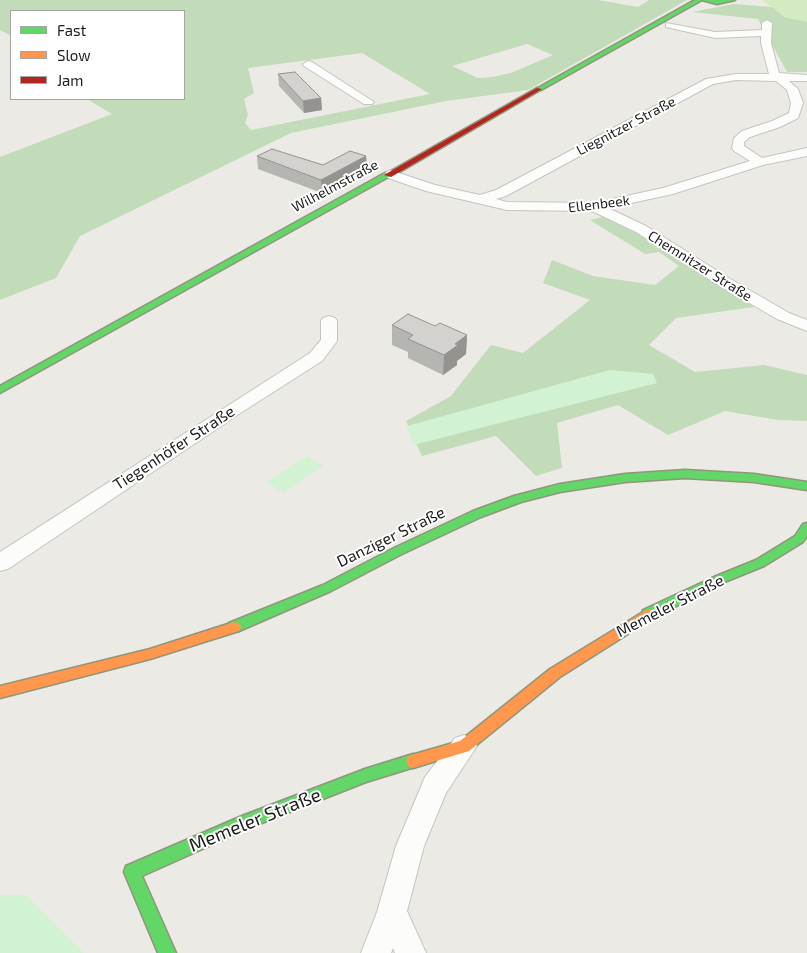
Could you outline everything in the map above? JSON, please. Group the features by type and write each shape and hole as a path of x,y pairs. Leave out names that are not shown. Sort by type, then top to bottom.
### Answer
{"main road":[{"path":"705,0 732,0"},
{"name":"Wilhelmstraße","path":"0,390 171,293 390,174 477,123 684,8 705,0"},
{"name":"Danziger Straße","path":"0,692 150,654 240,625 326,588 398,551 477,514 518,499 552,490 625,478 685,474 754,478 807,486"},
{"name":"Memeler Straße","path":"167,953 132,872 248,821 365,776 464,746 555,673 639,618 718,580 760,563 800,539 807,527"}],"street":[{"path":"669,25 715,35 767,28 770,60 774,74 794,93 797,103 794,115 776,124 746,134 738,141 738,148 760,162"},
{"path":"308,64 368,102"},
{"name":"Liegnitzer Straße","path":"480,200 501,193 710,81 736,77 807,78"},
{"name":"Ellenbeek","path":"390,174 431,188 507,206 539,209 594,207 668,191 760,162 807,152"},
{"name":"Chemnitzer Straße","path":"594,207 641,229 721,280 783,316 807,326"},
{"name":"Tiegenhöfer Straße","path":"0,563 235,408 316,357 329,341 329,321"},
{"name":"Memeler Straße","path":"376,953 392,912 410,846 435,786 464,746"},
{"path":"392,912 411,953"}],"green space":[{"path":"0,0 598,0 638,7 649,0 687,0 528,90 446,101 291,133 80,236 56,278 0,300 0,157 112,114 89,100 185,100 185,10 10,10 10,35 0,30","holes":["527,44 553,55 511,73 492,77 478,78 452,66","362,53 430,94 251,130 245,123 248,115 244,99 254,93 248,68"]},
{"path":"762,0 807,0 807,22 784,17"},
{"path":"734,4 772,7 784,17 807,22 807,72 787,72 758,19 692,12"},
{"path":"603,217 661,245 754,307 676,318 649,345 695,372 764,365 807,375 807,421 778,420 725,411 668,435 618,405 557,423 562,468 536,476 496,436 422,456 406,421 451,396 491,345 523,353 590,300 543,283 552,260 593,276 655,285 679,266 659,252 645,254 590,220"},
{"path":"610,370 653,374 657,383 413,445 407,426"},
{"path":"307,456 323,466 283,493 267,482"},
{"path":"0,895 26,895 84,953 0,953"}],"building":[{"path":"295,72 321,98 303,101 278,74"},
{"path":"272,149 323,165 350,151 366,156 321,180 257,156"},
{"path":"408,314 435,326 440,323 467,335 455,344 458,345 444,355 408,339 413,335 392,325"}],"traffic: fast":[{"path":"539,89 699,0"},
{"path":"705,0 717,2 732,0"},
{"path":"0,390 388,175"},
{"path":"234,627 327,588 398,551 477,514 518,499 560,488 625,478 685,474 754,478 807,486"},
{"path":"648,614 718,580 760,563 799,539 807,527"},
{"path":"167,953 132,872 248,821 365,776 413,761"}],"traffic: slow":[{"path":"413,761 464,746 555,673 648,614"},
{"path":"0,692 150,654 234,627"}],"traffic: jam":[{"path":"388,175 539,89"}]}
